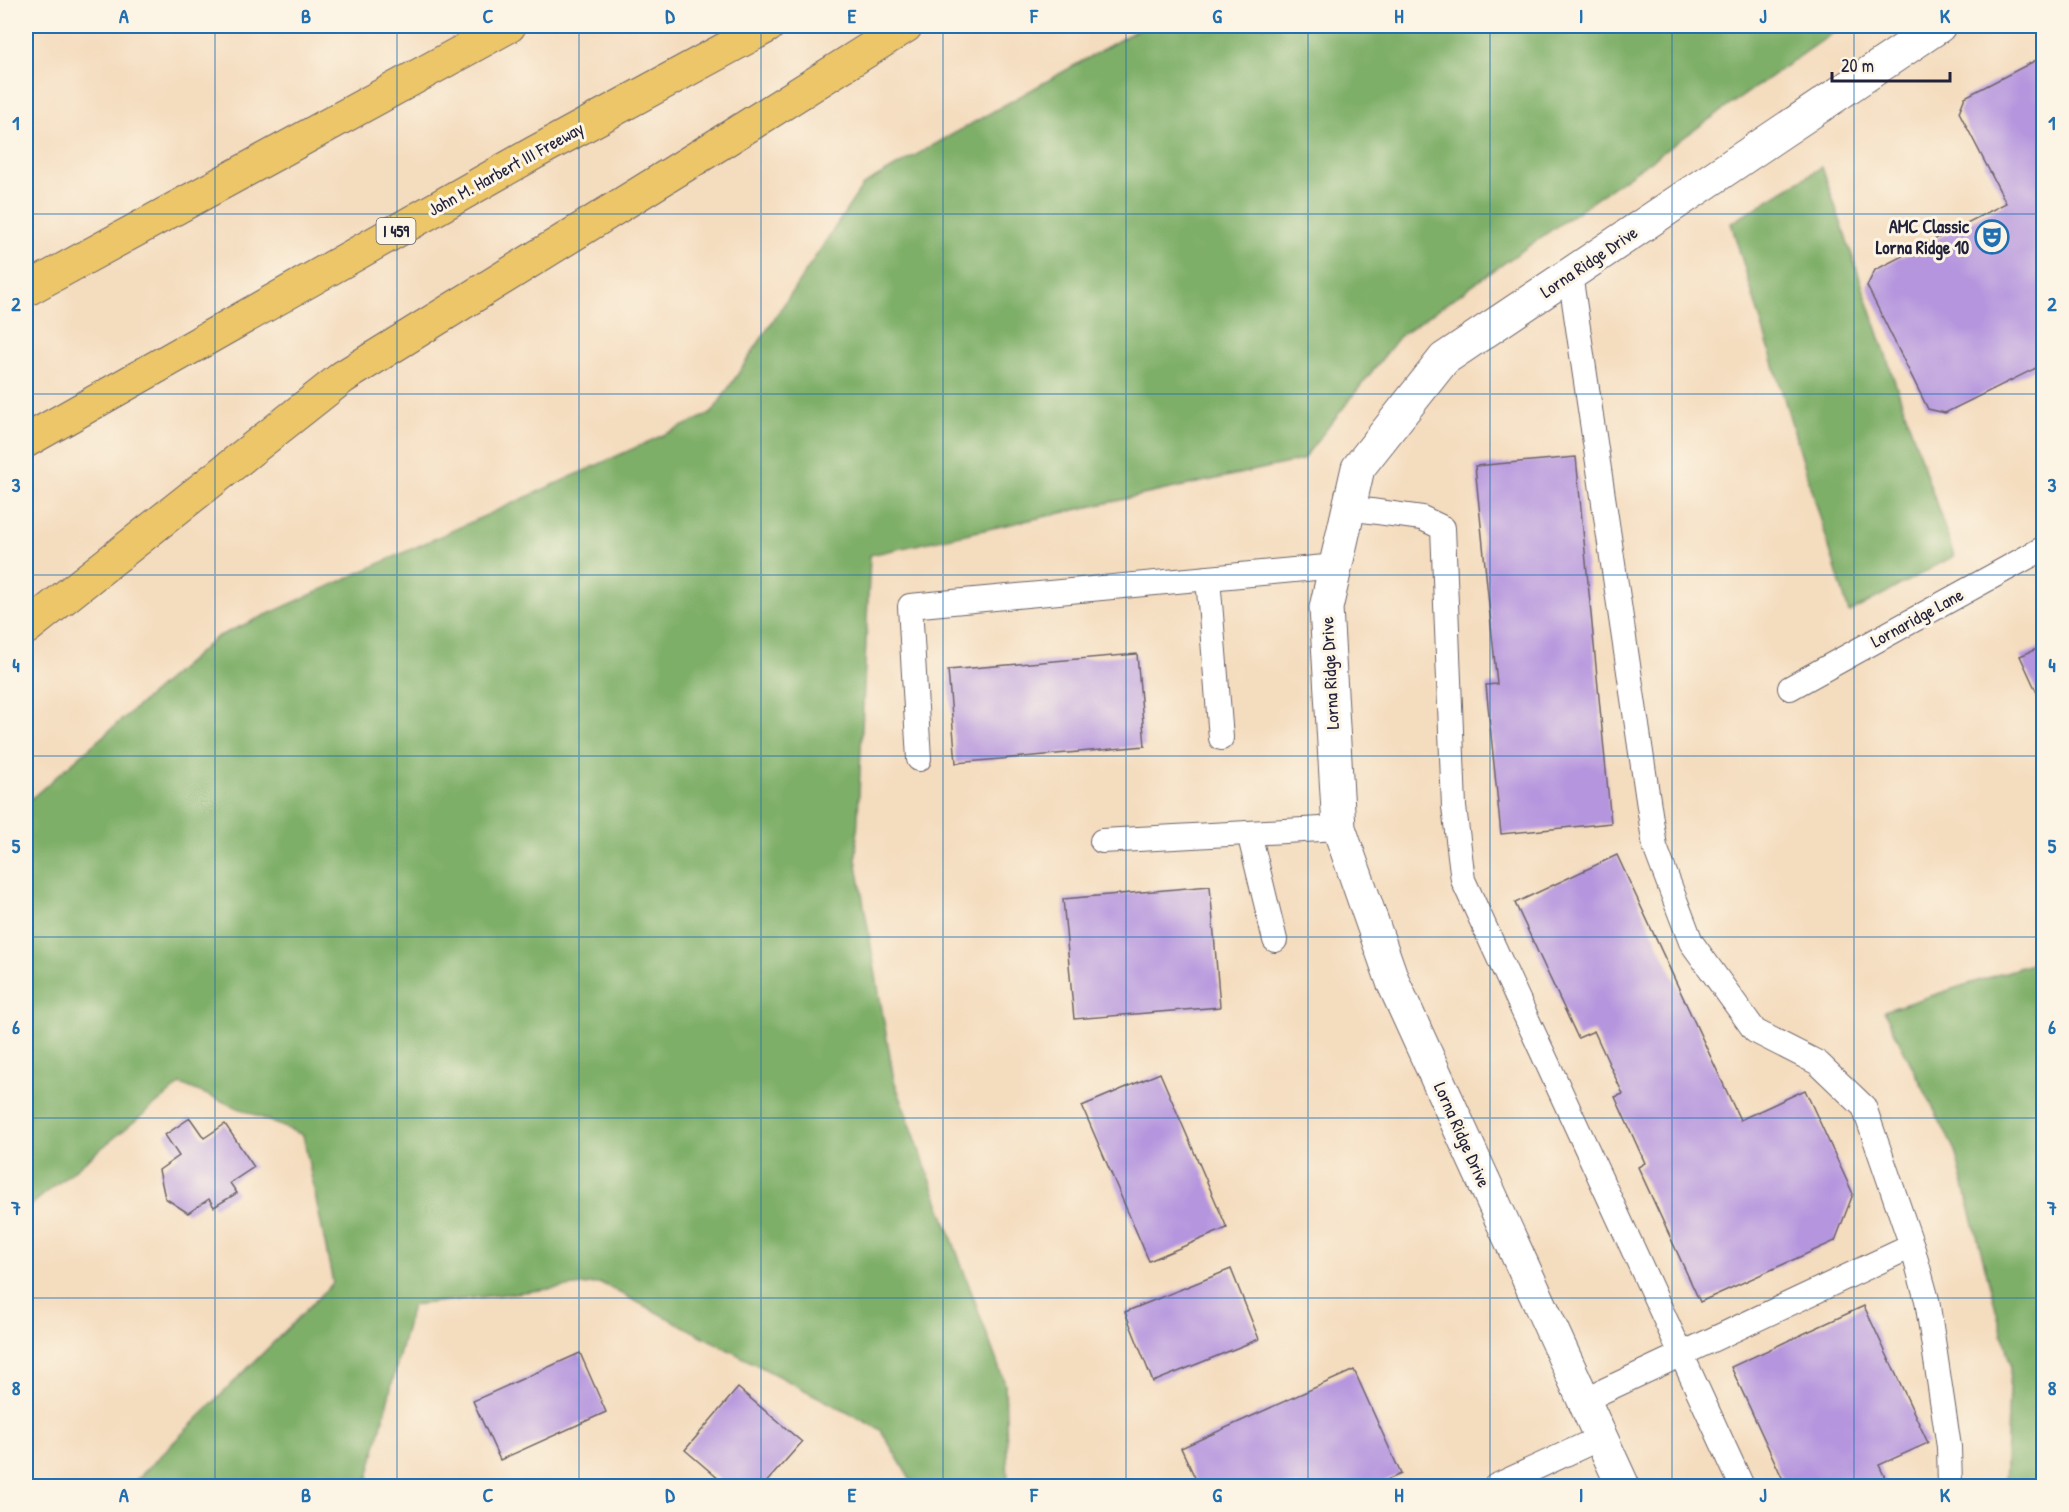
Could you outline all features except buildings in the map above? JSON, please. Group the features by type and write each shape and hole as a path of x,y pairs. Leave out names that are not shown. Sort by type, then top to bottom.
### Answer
{"highway":[{"path":"26,290 509,26"},
{"name":"John M. Harbert III Freeway","path":"26,441 534,153 768,26"},
{"path":"26,628 343,377 906,26"}],"street":[{"name":"Lorna Ridge Drive","path":"1623,1486 1393,982 1339,828 1326,608 1358,468 1444,359 1939,26"}],"lane":[{"path":"1570,274 1655,847 1691,942 1755,1031 1818,1063 1864,1107 1912,1246 1927,1300 1949,1447 1950,1486"},
{"path":"1349,508 1422,518 1443,528 1455,807 1463,880 1742,1486"},
{"name":"Lornaridge Lane","path":"1790,688 2043,548"},
{"path":"919,759 910,606 1336,566"},
{"path":"1208,578 1221,738"},
{"path":"1102,842 1339,828"},
{"path":"1249,833 1275,940"},
{"path":"1584,1400 1912,1246"},
{"path":"1496,1486 1600,1438"}],"green space":[{"path":"1144,26 1843,26 1400,336 1302,460 870,555 856,859 894,1080 1005,1384 1008,1486 914,1486 881,1430 601,1283 412,1305 366,1486 130,1486 333,1283 303,1135 181,1084 26,1209 26,803 217,637 712,413 863,185"},
{"path":"1822,167 1954,556 1849,613 1731,223"},
{"path":"2043,960 2043,1486 2005,1486 2010,1363 1955,1151 1884,1011"}],"place":[{"name":"AMC Classic Lorna Ridge 10","path":"1992,237"}]}
